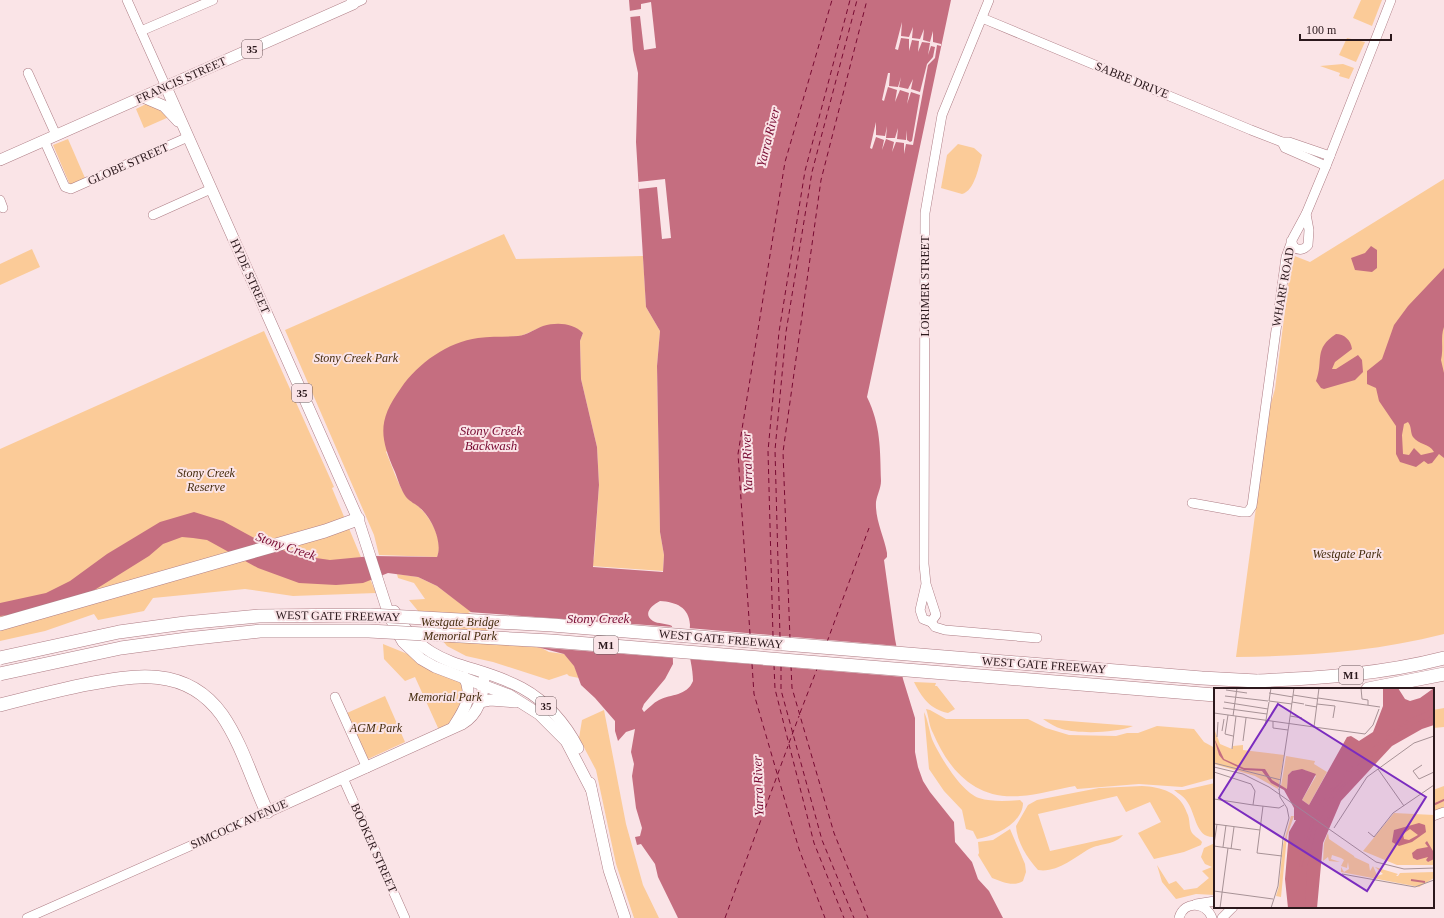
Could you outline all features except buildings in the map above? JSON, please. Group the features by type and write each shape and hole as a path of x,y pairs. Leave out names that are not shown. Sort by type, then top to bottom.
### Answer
{"highway":[{"path":"0,624 325,531 358,519"},
{"name":"WEST GATE FREEWAY","path":"0,658 119,632 251,616 300,614 370,615 552,625 1202,678 1249,680 1318,678 1376,672 1444,658"},
{"name":"WEST GATE FREEWAY","path":"0,674 121,648 187,638 260,631 369,631 551,640 1214,695"},
{"name":"M1","path":"1373,688 1444,674"},
{"path":"0,705 125,677 154,676 176,681 198,693 221,715 236,741 267,812"}],"main road":[{"name":"FRANCIS STREET","path":"0,160 166,87 338,6 356,1"},
{"name":"HYDE STREET","path":"166,87 358,519 380,582"},
{"path":"143,97 164,106 186,133"},
{"name":"35","path":"380,582 394,625 408,647 427,663 464,677 523,688 541,701 567,729 579,749 587,769 609,870 625,918"},
{"name":"35","path":"380,582 402,624 420,645 533,709 553,726 566,741 591,789"},
{"path":"452,728 468,701 468,690 464,677"},
{"name":"SIMCOCK AVENUE","path":"267,812 367,768 470,719 480,702 482,681"},
{"name":"SIMCOCK AVENUE","path":"452,728 471,706 482,681"},
{"path":"480,702 487,700 507,701 533,709"}],"street":[{"name":"HYDE STREET","path":"127,0 166,87"},
{"path":"141,31 213,0"},
{"name":"LORIMER STREET","path":"931,622 923,620 920,614 926,584 924,519 925,213 942,115 989,0"},
{"name":"WHARF ROAD","path":"1192,503 1242,512 1248,512 1252,506 1285,260 1326,166 1391,0"},
{"name":"SABRE DRIVE","path":"982,18 1282,142 1289,142 1330,156"},
{"path":"28,72 56,135"},
{"name":"GLOBE STREET","path":"44,140 64,185 68,189 186,133"},
{"name":"SABRE DRIVE","path":"1282,142 1285,148 1326,166"},
{"path":"153,215 211,189"},
{"path":"1292,241 1294,247 1298,249 1303,249 1308,245 1309,230 1306,214"},
{"name":"LORIMER STREET","path":"926,584 935,613"},
{"path":"935,613 934,619 931,622 940,629 1037,638"},
{"path":"935,613 946,625 958,631"},
{"path":"335,697 367,768"},
{"name":"BOOKER STREET","path":"343,778 406,918"},
{"name":"SIMCOCK AVENUE","path":"27,918 267,812"},
{"path":"1434,816 1444,812"},
{"path":"1179,918 1183,910 1192,905 1214,901"},
{"path":"1192,905 1203,906 1210,913 1212,918"},
{"path":"1222,918 1232,908"}],"green space":[{"path":"1361,0 1382,0 1372,26 1353,18"},
{"path":"1347,38 1365,42 1356,62 1339,55"},
{"path":"1343,64 1354,68 1349,79 1339,76 1340,73 1320,66"},
{"path":"146,104 156,107 169,117 144,128 136,109"},
{"path":"68,139 85,178 70,185 53,145"},
{"path":"958,144 974,148 982,155 973,183 966,192 962,194 941,188 947,155"},
{"name":"Westgate Park","path":"1444,179 1444,634 1392,645 1340,652 1289,656 1236,657 1269,410 1275,389 1292,255 1310,262"},
{"name":"Stony Creek Park","path":"504,234 516,259 643,256 646,307 660,331 657,366 660,532 664,555 663,571 591,566 594,558 599,485 597,447 581,379 580,341 583,333 544,326 521,336 500,338 386,452 405,495 421,509 433,525 438,538 439,551 437,557 379,555 374,535 285,330"},
{"path":"32,249 40,267 0,285 0,264"},
{"name":"Stony Creek Reserve","path":"264,331 334,487 332,488 376,593 293,596 245,589 153,598 144,611 98,620 94,614 45,631 0,641 0,449"},
{"name":"Westgate Bridge Memorial Park","path":"397,574 418,577 437,586 468,609 549,652 564,654 574,665 579,678 569,676 567,674 549,680 493,662 466,656 447,646 409,600 425,599 414,583 398,578"},
{"name":"Memorial Park","path":"383,644 410,655 464,685 461,705 454,717 445,727 439,730 415,677 405,681 384,659"},
{"path":"914,682 936,683 935,686 937,686 955,709 948,713 931,706 920,693"},
{"name":"AGM Park","path":"385,696 405,742 368,759 347,713"},
{"path":"1444,708 1444,727 1434,728 1434,710"},
{"path":"926,709 946,719 1028,719 1046,728 1069,735 1116,736 1127,733 1138,733 1157,726 1194,729 1204,742 1214,747 1214,778 1182,787 1139,784 1077,789 1075,786 1020,796 1004,796 977,788 956,771 947,759 932,730"},
{"path":"604,710 626,824 643,885 659,918 634,918 616,864 596,770 579,738 582,720"},
{"path":"924,712 935,746 951,772 965,788 979,798 1000,801 1020,800 1023,803 1022,810 1013,823 999,832 977,839 973,831 966,829 962,810 944,791 929,769"},
{"path":"1043,719 1133,726 1108,731 1078,732 1059,728"},
{"path":"1214,783 1214,837 1209,837 1200,830 1187,801 1174,790 1184,790"},
{"path":"1142,786 1163,789 1175,795 1180,800 1188,815 1191,831 1202,842 1201,845 1184,852 1154,859 1138,833 1161,822 1150,802 1126,812 1117,796 1038,814 1050,851 1123,835 1116,841 1089,849 1059,867 1045,870 1038,870 1023,850 1018,838 1016,826 1028,805 1037,800 1099,788"},
{"path":"1444,786 1444,808 1434,813 1434,790"},
{"path":"1010,829 1025,864 1026,872 1023,881 1015,884 992,878 978,855 978,842 993,840"},
{"path":"1214,843 1214,895 1196,894 1176,899 1162,882 1157,865 1169,884 1176,881 1184,890 1197,888 1209,878 1202,871 1212,867 1205,864 1201,857 1204,848"}],"water":[{"path":"629,0 951,0 867,397 875,418 880,448 881,481 876,502 876,509 878,522 887,553 887,557 884,560 895,639 903,679 915,718 915,752 918,767 923,781 930,792 954,822 955,842 972,862 978,879 989,891 1003,918 678,918 658,877 655,864 641,844 637,845 635,837 640,836 642,828 636,808 632,776 634,764 631,752 635,729 626,732 618,741 615,731 615,721 595,698 581,685 574,666 564,654 506,639 437,586 418,577 388,573 363,583 336,585 299,583 258,568 207,540 182,537 163,544 149,556 72,604 55,610 0,616 0,603 46,593 70,581 107,554 160,522 194,512 223,521 256,539 295,555 330,560 372,556 437,557 439,545 432,524 424,512 404,494 386,448 383,428 393,399 416,370 425,362 445,349 467,340 521,335 543,326 554,324 570,325 583,333 580,341 581,379 597,447 599,485 593,567 663,572 664,555 660,532 657,366 660,331 646,307 636,142 638,73 633,50","holes":["660,601 676,604 687,614 690,625 688,644 693,681 683,692 659,700 644,712 642,709 644,704 665,679 673,664 672,626 655,622 648,615 651,607"]},
{"path":"1371,246 1377,250 1377,268 1372,272 1355,270 1351,258 1365,253"},
{"path":"1444,268 1444,327 1442,335 1441,360 1444,373 1444,458 1439,454 1432,463 1428,464 1424,461 1416,467 1400,462 1396,454 1396,426 1379,401 1376,388 1367,384 1367,371 1382,359 1394,325 1408,306","holes":["1408,422 1415,440 1429,447 1434,452 1421,455 1414,448 1409,455 1403,454 1402,435 1404,424"]},
{"path":"1336,334 1347,338 1352,349 1335,362 1332,369 1336,369 1358,355 1362,360 1363,372 1355,380 1324,389 1321,388 1316,381 1320,355 1324,345"}],"pier":[{"path":"651,2 656,48 644,50 640,16 630,17 629,11 641,9 641,4"},
{"path":"902,22 901,36 909,37 913,27 912,38 920,39 924,29 923,40 930,42 933,31 933,42 941,44 941,46 937,45 935,58 928,65 913,145 906,144 904,154 904,143 896,142 892,152 894,142 886,139 882,150 884,140 876,137 872,149 870,148 876,122 876,135 885,136 887,126 886,138 895,138 898,128 897,139 906,140 907,130 907,140 910,142 912,141 920,95 911,92 907,104 909,93 900,90 895,102 897,90 888,87 884,101 882,100 888,73 890,73 889,86 898,87 901,77 899,87 908,89 913,79 911,89 920,92 927,64 933,57 935,47 931,46 928,55 930,43 922,42 918,52 919,41 912,40 909,51 909,39 901,38 898,50 895,49"},
{"path":"665,179 671,238 662,239 657,187 639,189 638,182"},
{"path":"468,612 674,627 675,658 521,646 505,641"},
{"path":"688,628 898,646 904,677 688,659 686,642"}],"waterway":[{"path":"1434,805 1444,800"}],"ferry route":[{"path":"750,634 738,454 785,162 832,0"},
{"path":"773,636 768,451 779,332 805,171 850,0"},
{"path":"780,637 775,450 786,332 812,172 857,0"},
{"path":"790,639 783,452 821,180 867,0"},
{"path":"827,642 869,528"},
{"path":"752,664 754,694 799,849 825,918"},
{"path":"774,665 775,689 814,843 844,918"},
{"path":"781,666 781,690 822,840 854,918"},
{"path":"791,666 792,688 834,833 868,918"},
{"path":"800,713 817,669"},
{"path":"789,743 799,716"},
{"path":"725,918 788,746"}],"water label":[{"name":"Yarra River","path":"768,137"},
{"name":"Stony Creek Backwash","path":"491,438"},
{"name":"Yarra River","path":"747,462"},
{"name":"Stony Creek","path":"286,546"},
{"name":"Stony Creek","path":"598,618"},
{"name":"Yarra River","path":"758,786"}]}
